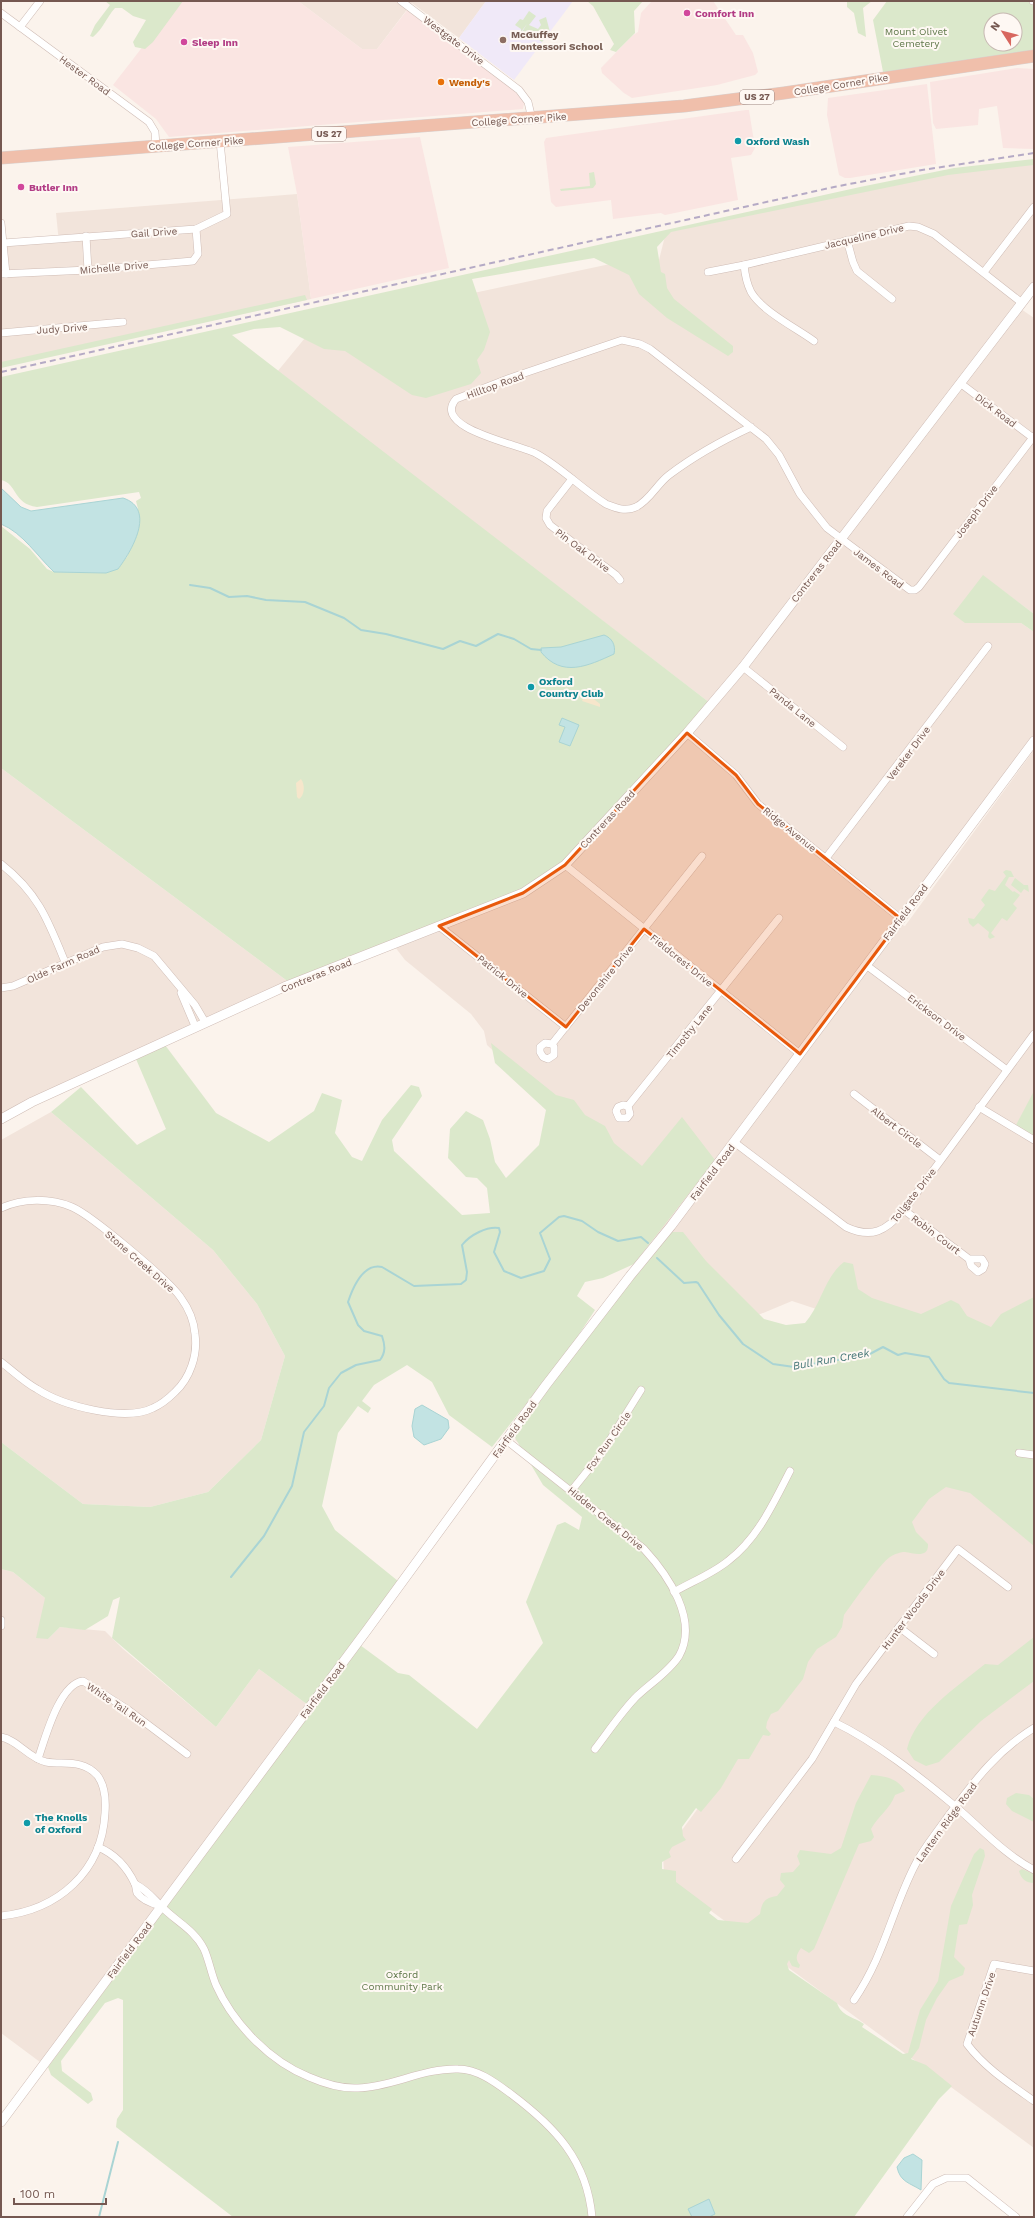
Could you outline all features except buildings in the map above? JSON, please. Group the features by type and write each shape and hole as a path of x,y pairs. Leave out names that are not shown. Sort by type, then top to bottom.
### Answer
{"highway":[{"name":"College Corner Pike","path":"1,158 532,119 684,106 1034,56"}],"street":[{"path":"20,27 40,1"},
{"name":"Westgate Drive","path":"401,1 519,90 528,102 532,119"},
{"name":"Hester Road","path":"1,13 149,122 155,132 156,146"},
{"name":"Gail Drive","path":"3,242 196,229 227,214 220,141"},
{"path":"984,272 1034,207"},
{"path":"1,223 4,274"},
{"name":"Jacqueline Drive","path":"708,272 744,265 898,227 918,227 934,234 1022,303"},
{"name":"Michelle Drive","path":"4,274 88,270 193,260 198,254 196,229"},
{"path":"86,236 88,270"},
{"path":"847,240 857,271 892,299"},
{"path":"744,265 746,282 752,294 762,305 814,341"},
{"name":"Contreras Road","path":"1,1119 32,1102 195,1026 284,987 523,892 565,865 687,733 743,667 1034,287"},
{"name":"Judy Drive","path":"1,333 123,322"},
{"name":"Hilltop Road","path":"752,428 727,438 669,475 645,500 628,510 617,509 606,504 535,452 488,439 473,431 453,416 450,410 451,405 456,399 503,381 622,340 630,341 650,349 752,428 766,439 779,455 800,494 822,523 841,539"},
{"name":"Dick Road","path":"960,383 1033,437"},
{"name":"Joseph Drive","path":"919,587 1033,437"},
{"name":"Pin Oak Drive","path":"572,479 546,512 546,518 550,525 616,575 620,580"},
{"name":"James Road","path":"841,539 906,588 915,590 919,587"},
{"name":"Vereker Drive","path":"826,858 988,646"},
{"name":"Panda Lane","path":"743,667 843,747"},
{"name":"Ridge Avenue","path":"687,733 736,775 758,804 901,918"},
{"name":"Fairfield Road","path":"1,2122 506,1440 630,1276 671,1226 1034,741"},
{"name":"Devonshire Drive","path":"552,1044 702,856"},
{"path":"1,864 14,874 34,896 48,918 65,962"},
{"name":"Fieldcrest Drive","path":"565,865 800,1054"},
{"name":"Timothy Lane","path":"628,1106 779,918"},
{"name":"Patrick Drive","path":"439,926 566,1027"},
{"name":"Olde Farm Road","path":"1,988 13,986 103,946 122,944 138,948 154,956 166,968 180,989 195,1005 205,1022"},
{"name":"Erickson Drive","path":"866,965 1007,1070"},
{"name":"Olde Farm Road","path":"180,989 195,1026"},
{"name":"Tollgate Drive","path":"734,1142 846,1227 858,1233 870,1233 882,1230 893,1223 904,1210 1034,1034"},
{"name":"Albert Circle","path":"854,1094 940,1160"},
{"path":"979,1107 1034,1140"},
{"name":"Stone Creek Drive","path":"1,1208 24,1202 40,1200 73,1208 90,1218 180,1296 190,1314 196,1335 195,1352 186,1379 168,1399 153,1408 135,1413 114,1413 60,1401 37,1389 1,1362"},
{"name":"Robin Court","path":"904,1210 969,1259"},
{"name":"Fox Run Circle","path":"572,1490 601,1454 641,1390"},
{"name":"Hidden Creek Drive","path":"506,1440 572,1490 644,1549 653,1558 674,1592 683,1612 686,1625 684,1642 679,1656 669,1668 635,1698 595,1749"},
{"path":"1019,1452 1034,1455"},
{"path":"674,1592 726,1562 740,1551 763,1524 790,1471"},
{"name":"Hunter Woods Drive","path":"736,1859 812,1759 856,1684 958,1549 1008,1587"},
{"path":"1,1620 1,1626"},
{"path":"899,1627 934,1654"},
{"name":"White Tail Run","path":"38,1759 60,1701 71,1686 77,1682 83,1682 127,1709 187,1754"},
{"path":"834,1722 861,1735 956,1807 1005,1852 1018,1862 1034,1870"},
{"name":"Lantern Ridge Road","path":"854,2000 869,1978 878,1959 913,1868 924,1849 995,1757 1012,1742 1034,1728"},
{"path":"1,1737 15,1743 38,1759 46,1762 80,1764 90,1769 98,1776 103,1786 106,1810 105,1826 98,1847 84,1872 73,1884 59,1896 43,1906 23,1913 1,1916"},
{"path":"98,1847 110,1852 118,1860 135,1884 137,1893 152,1904 161,1906 184,1924 203,1948 216,1985 231,2011 253,2039 272,2055 308,2077 348,2088 372,2086 434,2069 460,2068 487,2077 527,2106 560,2137 580,2169 589,2194 592,2217"},
{"name":"Autumn Drive","path":"1034,1971 994,1964 967,2044 977,2057 990,2069 1034,2101"},
{"path":"908,2217 933,2184 946,2178 967,2178 1015,2217"}],"highlighted area":[{"path":"687,733 736,775 758,804 901,919 800,1054 644,929 566,1027 439,926 523,893 565,865"}],"shaded area":[{"path":"178,1 298,1 362,49 377,49 408,9 506,83 521,98 524,104 523,109 169,137 156,119 113,85"},
{"path":"298,1 486,1 459,38 412,3 377,49 362,49"},
{"name":"McGuffey Montessori School","path":"486,1 573,1 514,80 459,38"},
{"path":"652,1 713,1 736,35 743,35 753,53 758,72 755,75 717,85 632,98 624,93 602,73 601,68 632,36 638,32 641,13"},
{"path":"1017,68 1034,69 1034,149 1003,148 997,106 979,109 978,125 936,129 933,123 930,82"},
{"path":"927,84 936,164 850,178 845,178 839,175 827,115 828,98"},
{"path":"749,110 755,148 751,155 731,158 738,200 665,215 661,213 613,219 611,200 556,207 551,202 544,142 546,138"},
{"path":"420,137 449,268 311,299 297,194 288,147"},
{"path":"1034,162 1034,282 710,703 277,372 314,327 643,257 657,268 666,232 952,171"},
{"path":"297,194 311,299 1,366 1,245 59,243 56,213"},
{"path":"1021,309 1034,318 1034,614 983,576 965,623 1021,623 1034,632 1034,735 657,1238 613,1204 549,1102 487,1045 484,1031 471,1014 405,960 395,947 674,752"},
{"path":"1034,750 1034,2148 673,1883 664,1871 663,1856 929,1493 1031,1380 792,1301 717,1332 622,1526 515,1440 902,925 905,926"},
{"path":"1,768 290,983 1,1116"},
{"path":"51,1112 213,1250 257,1304 285,1356 261,1440 208,1492 150,1507 83,1504 1,1442 1,1140"},
{"path":"1,1569 13,1572 45,1598 48,1639 60,1627 105,1631 123,1649 216,1727 259,1669 308,1705 40,2062 1,2033"}],"green space":[{"path":"105,1 183,1 153,42 145,49 135,47 133,42 146,20 133,16 122,8 115,8 96,34 93,37 90,36 95,25 110,5"},
{"path":"587,1 643,1 634,11 635,33 616,52 610,50 614,44 593,6"},
{"path":"847,1 872,1 863,8 866,37 858,33 854,13 847,7"},
{"name":"Mount Olivet Cemetery","path":"887,1 1033,1 1034,56 884,77 873,20"},
{"path":"529,11 536,16 529,25 538,29 541,25 539,20 546,17 550,32 542,42 535,37 533,40 522,32 527,24 521,32 521,29 515,25 520,19 523,20"},
{"path":"1034,159 1034,165 948,175 671,232 657,247 661,272 665,274 667,288 674,299 733,346 733,352 728,356 667,318 639,294 629,275 594,258 472,279 490,332 484,350 477,360 481,373 471,384 426,398 412,395 345,351 324,349 280,327 254,329 232,335 710,703 568,857 525,888 290,983 1,768 1,526 30,549 47,569 54,572 106,573 119,567 122,561 127,557 138,509 136,501 141,498 139,492 37,507 29,505 19,498 10,485 1,480 1,377 860,187 954,168"},
{"path":"594,172 596,184 593,188 561,191 560,189 590,186 589,173"},
{"path":"305,295 307,300 1,368 1,362"},
{"path":"983,575 1034,614 1034,632 1021,623 965,623 953,614"},
{"path":"1006,870 1011,871 1014,877 1009,877 1005,885 1013,892 1014,891 1020,895 1013,904 1017,908 1007,921 1002,918 991,933 995,937 990,939 988,937 989,932 978,923 973,927 969,923 968,918 974,919 985,905 981,900 989,889 995,891 1006,876 1003,872"},
{"path":"1015,878 1024,885 1028,885 1029,892 1024,889 1021,893 1011,885"},
{"path":"491,1043 556,1095 574,1100 585,1115 605,1126 614,1143 642,1166 682,1117 715,1160 634,1264 603,1278 585,1282 577,1296 595,1310 568,1351 492,1447 449,1415 432,1382 407,1365 374,1385 362,1401 371,1408 368,1413 358,1406 338,1433 322,1506 335,1530 398,1581 308,1705 259,1669 216,1727 112,1638 120,1597 113,1600 108,1616 85,1630 60,1627 48,1639 36,1638 45,1598 13,1572 1,1569 1,1442 83,1504 150,1507 208,1492 261,1440 285,1356 257,1304 213,1250 51,1112 81,1087 137,1145 166,1129 136,1059 165,1045 216,1113 269,1142 314,1111 322,1093 342,1100 335,1133 352,1157 362,1161 382,1120 411,1085 419,1087 422,1096 392,1140 394,1151 462,1215 490,1213 487,1188 477,1178 466,1177 448,1158 450,1129 466,1111 483,1120 490,1139 495,1162 506,1178 539,1145 546,1110 495,1063"},
{"path":"1034,1091 1034,1136 1016,1125"},
{"name":"Oxford Community Park","path":"671,1232 683,1232 706,1261 764,1319 786,1325 805,1323 815,1308 832,1275 844,1262 853,1264 858,1289 872,1298 921,1314 951,1300 959,1304 967,1316 991,1327 1001,1314 1034,1297 1034,1546 970,1493 946,1487 929,1499 912,1522 916,1532 928,1544 928,1549 926,1552 920,1554 905,1552 898,1553 886,1560 844,1615 842,1627 836,1637 817,1649 808,1662 803,1679 778,1711 771,1714 766,1728 771,1734 769,1736 763,1735 749,1759 738,1759 721,1788 701,1812 696,1808 682,1827 683,1836 686,1840 672,1847 669,1852 671,1857 662,1862 662,1869 676,1871 676,1882 712,1909 709,1913 718,1920 748,1923 760,1914 763,1903 767,1899 777,1896 785,1886 780,1880 781,1873 793,1872 800,1864 797,1856 800,1850 831,1854 841,1848 856,1803 871,1775 890,1778 899,1783 905,1791 895,1795 893,1800 874,1824 871,1829 874,1837 871,1841 859,1844 814,1949 809,1953 801,1948 797,1957 797,1961 800,1965 799,1968 792,1966 789,1960 787,1964 789,1970 837,2003 845,2014 864,2024 862,2027 903,2054 908,2053 920,2010 938,1981 951,1906 974,1854 980,1848 984,1850 985,1856 972,1895 973,1905 967,1924 959,1925 954,1957 965,1968 963,1975 949,1981 937,1998 926,2020 919,2048 911,2059 926,2065 952,2086 939,2099 854,2217 233,2217 116,2127 117,2119 123,2110 123,2000 118,1998 105,2003 61,2061 62,2071 91,2093 93,2100 88,2104 51,2075 48,2067 360,1645 398,1673 409,1675 477,1729 543,1643 526,1602 557,1525 565,1522 579,1530 582,1517 543,1485 514,1436 601,1318"},
{"path":"1034,1637 1034,1681 981,1721 939,1762 926,1766 914,1760 907,1749 912,1736 928,1712 985,1664 998,1665"},
{"path":"1016,1793 1029,1795 1034,1799 1034,1822 1012,1811 1006,1804 1007,1798"},
{"path":"1022,1869 1034,1874 1034,1883 1026,1881 1023,1878 1019,1871"}],"sand":[{"path":"586,693 600,704 600,707 582,701"},
{"path":"301,779 304,789 299,799 297,797 296,783"}],"water":[{"path":"1,488 21,507 31,511 123,498 133,504 138,511 140,521 138,531 129,552 118,569 106,573 54,572 23,539 9,528 1,524"},
{"path":"604,635 613,642 614,654 585,665 566,667 558,665 549,660 541,652 541,648 561,647"},
{"path":"562,718 579,725 570,746 559,742 565,727 559,725"},
{"path":"422,1405 448,1420 449,1428 441,1439 424,1445 414,1437 412,1426 415,1409"},
{"path":"913,2154 922,2160 921,2190 909,2184 900,2176 898,2172 897,2167 904,2158"},
{"path":"709,2199 715,2214 709,2217 692,2217 688,2209"}],"waterway":[{"path":"190,585 210,588 229,597 247,596 266,600 305,602 344,618 361,630 386,634 443,649 460,641 476,646 498,634 514,639 531,649 541,650"},
{"name":"Bull Run Creek","path":"231,1577 264,1536 292,1486 304,1432 324,1406 329,1388 341,1373 356,1365 380,1360 383,1354 384,1345 382,1336 364,1331 358,1325 348,1302 356,1283 364,1272 375,1267 382,1267 414,1286 461,1284 466,1280 467,1272 462,1245 465,1241 479,1232 489,1228 499,1228 500,1232 494,1252 504,1271 521,1278 544,1271 550,1259 540,1233 559,1217 564,1216 582,1221 598,1232 618,1241 641,1237 648,1243"},
{"name":"Bull Run Creek","path":"657,1258 684,1283 698,1283 719,1315 743,1344 773,1364 794,1367 868,1355 883,1347 898,1355 905,1353 929,1357 944,1379 949,1383 1034,1393"},
{"path":"99,2217 118,2142"}],"railway":[{"path":"1,372 834,187 922,170 1034,153"}],"place":[{"name":"Comfort Inn","path":"687,13"},
{"name":"McGuffey Montessori School","path":"503,40"},
{"name":"Sleep Inn","path":"184,42"},
{"name":"Wendy's","path":"441,82"},
{"name":"Oxford Wash","path":"738,141"},
{"name":"Butler Inn","path":"21,187"},
{"name":"Oxford Country Club","path":"531,687"},
{"name":"The Knolls of Oxford","path":"27,1823"}]}
